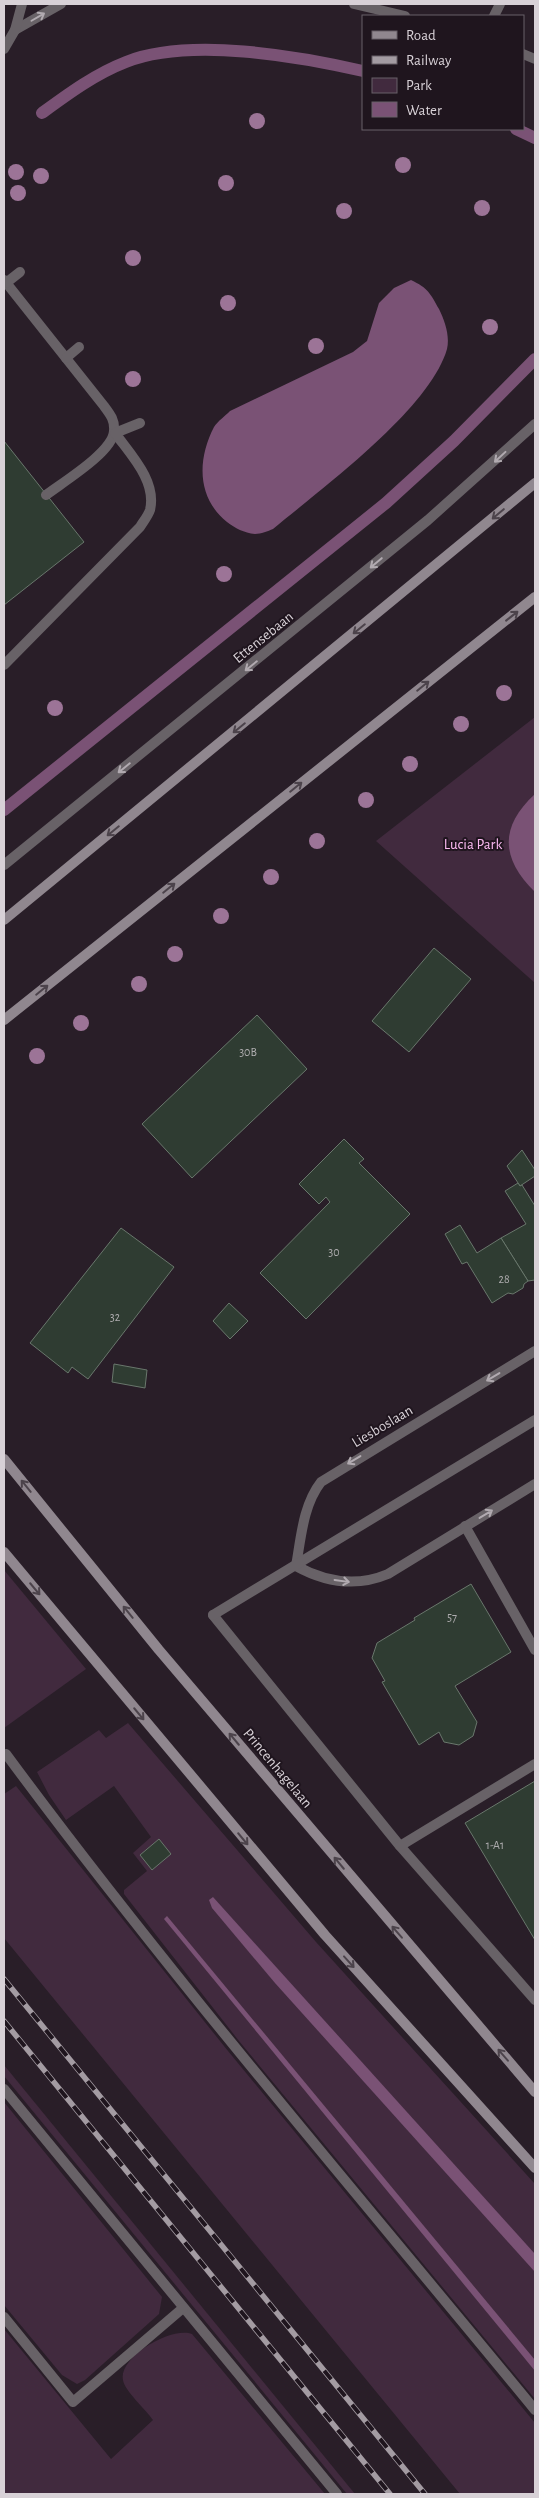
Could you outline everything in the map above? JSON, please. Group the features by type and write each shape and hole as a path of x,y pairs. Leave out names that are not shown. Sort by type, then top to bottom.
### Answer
{"main road":[{"path":"4,920 535,483"},
{"path":"4,1020 535,597"},
{"name":"Princenhagelaan","path":"4,1459 165,1657 535,2092"},
{"path":"4,1552 324,1935 535,2168"}],"street":[{"path":"4,49 15,30 22,4"},
{"path":"15,30 61,4"},
{"path":"354,4 401,15"},
{"path":"20,272 5,281 113,418 114,433 107,448 46,495"},
{"path":"66,358 79,347"},
{"path":"114,433 140,423"},
{"name":"Ettensebaan","path":"4,865 420,527 535,424"},
{"path":"4,665 140,527 150,510 150,492 144,474 114,433"},
{"name":"Liesboslaan","path":"296,1566 307,1509 314,1490 321,1482 535,1351"},
{"path":"535,1420 213,1615 400,1846 535,2000"},
{"path":"296,1566 311,1574 331,1579 351,1582 372,1580 388,1574 535,1484"},
{"path":"465,1526 535,1650"},
{"path":"6,1754 57,1824 233,2045 535,2410"},
{"path":"400,1846 535,1764"},
{"path":"4,2090 337,2494"},
{"path":"4,2318 73,2402 183,2308"}],"green space":[{"name":"Lucia Park","path":"535,717 535,983 376,841"},
{"path":"4,1570 86,1669 4,1728"},
{"path":"128,1723 316,1942 535,2184 535,2399 239,2041 124,1894 124,1890 147,1871 133,1853 151,1837 114,1786 66,1820 49,1795 37,1772 99,1730 106,1738"},
{"path":"16,1786 228,2051 535,2423 535,2494 460,2494 4,1938 4,1794"},
{"path":"4,2065 355,2494 347,2494 4,2076"},
{"path":"4,2102 162,2297 159,2314 85,2380 77,2384 62,2375 4,2305"},
{"path":"4,2329 111,2459 153,2420 124,2384 124,2371 129,2362 137,2353 160,2339 183,2333 192,2334 325,2494 4,2494"}],"water":[{"path":"411,280 425,288 433,299 443,318 448,339 447,349 437,372 419,397 372,446 273,529 255,534 240,530 227,522 210,502 203,478 205,452 214,427 230,411 353,352 367,341 379,303 394,288"},
{"path":"535,794 535,892 516,867 509,843 510,831 515,819 523,806"},
{"path":"213,1897 535,2254 535,2272 275,1983 212,1908 209,1900"},
{"path":"167,1916 535,2360 535,2371 164,1919"}],"building":[{"path":"4,441 84,542 4,605"},
{"path":"434,948 471,979 409,1052 372,1021"},
{"path":"257,1015 307,1069 192,1178 142,1124"},
{"path":"344,1139 364,1159 359,1163 410,1214 306,1319 260,1273 330,1202 326,1197 319,1204 299,1184"},
{"path":"522,1150 535,1170 535,1176 520,1186 507,1166"},
{"path":"518,1183 520,1186 522,1185 535,1206 535,1280 528,1281 501,1238 526,1224 505,1191"},
{"path":"460,1225 477,1253 501,1238 528,1281 524,1284 523,1288 513,1294 508,1293 492,1303 467,1262 462,1264 445,1234"},
{"path":"121,1228 174,1267 88,1379 72,1367 68,1373 30,1343"},
{"path":"229,1303 248,1321 230,1339 213,1321"},
{"path":"114,1364 147,1370 145,1388 112,1382"},
{"path":"471,1584 511,1652 455,1686 477,1722 473,1736 459,1745 444,1742 439,1732 419,1745 382,1682 385,1681 372,1658 377,1643 415,1620 414,1618"},
{"path":"535,1781 535,1940 465,1823"},
{"path":"159,1839 171,1854 152,1870 140,1855"}],"waterway":[{"path":"42,113 103,72 126,62 152,55 180,51 244,51 337,65 362,71"},
{"path":"518,130 535,138"},
{"path":"4,810 386,503 454,441 535,359"}],"railway":[{"path":"4,1979 425,2494"},
{"path":"4,2021 390,2494"}]}
